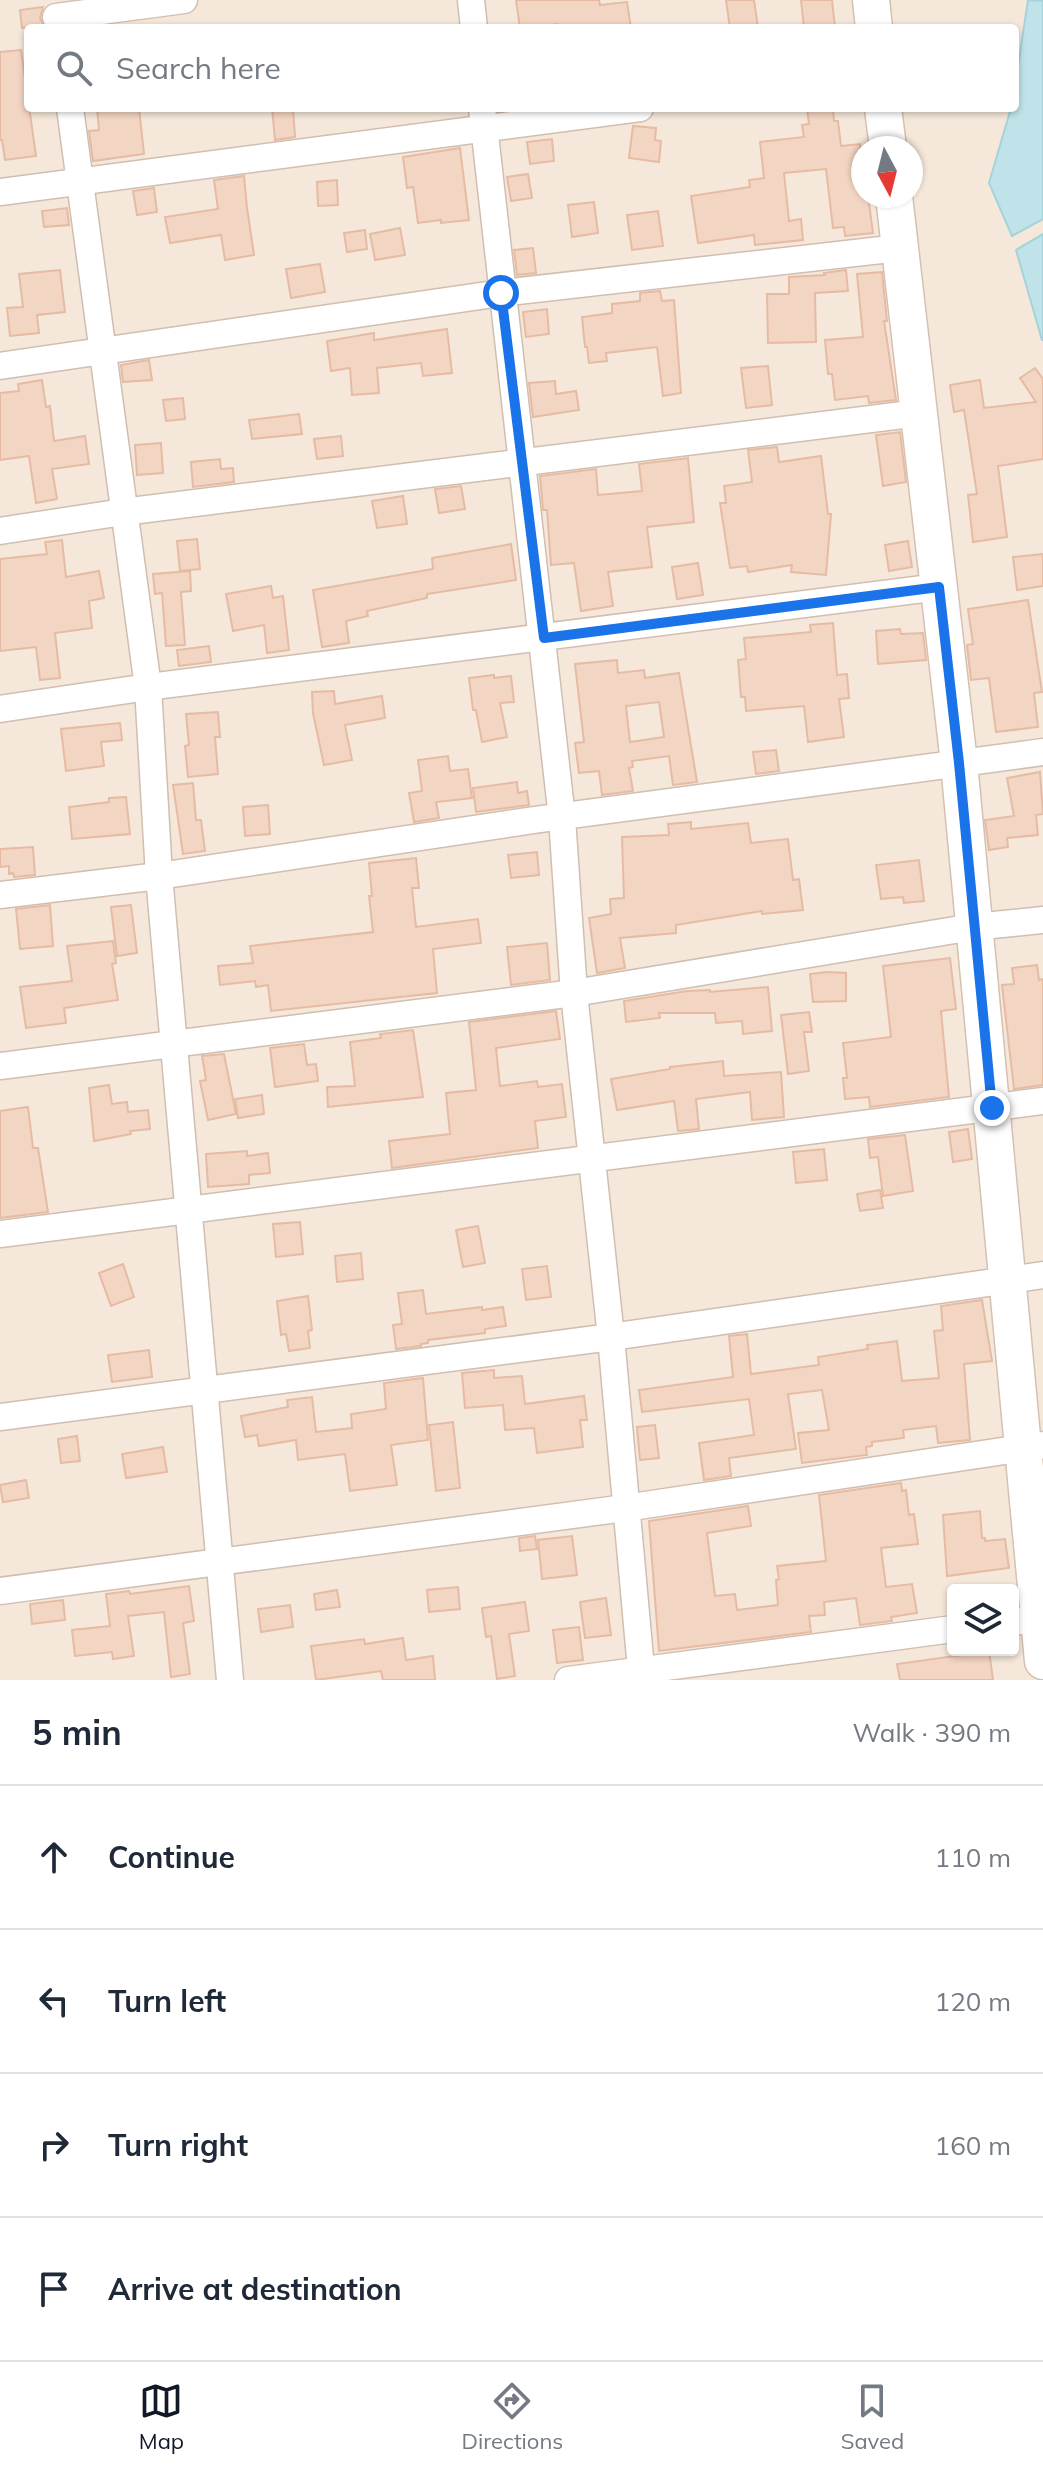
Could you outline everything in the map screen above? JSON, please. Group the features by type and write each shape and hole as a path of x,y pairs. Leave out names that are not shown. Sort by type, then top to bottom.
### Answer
{"street":[{"path":"56,15 184,0"},
{"path":"471,0 474,24"},
{"path":"871,0 874,24"},
{"path":"71,112 148,687 159,876 230,1680"},
{"path":"0,192 483,117 570,112"},
{"path":"884,112 886,136"},
{"path":"483,117 501,293 544,638 562,818 574,993 611,1337 642,1674"},
{"path":"895,208 959,763 992,1108 1026,1277 1033,1447 1026,1620 1043,1661"},
{"path":"0,366 501,293 899,248"},
{"path":"0,531 123,512 919,413"},
{"path":"0,709 148,687 939,587"},
{"path":"0,895 159,876 534,820 1043,752"},
{"path":"0,1066 574,993 973,927 1043,920"},
{"path":"0,1234 1043,1101"},
{"path":"0,1417 611,1337 1026,1277"},
{"path":"0,1591 625,1508 1033,1447"},
{"path":"568,1680 642,1674 947,1630"}],"shaded area":[{"path":"0,0 1043,0 1043,1680 0,1680"}],"water":[{"path":"1028,0 1043,1 1043,219 1012,236 989,183 1010,112 1019,112 1019,60"},
{"path":"1043,234 1043,340 1042,340 1016,250"}],"building":[{"path":"516,0 599,0 600,5 627,2 630,24 557,24 519,24"},
{"path":"726,0 754,0 757,24 729,24"},
{"path":"801,0 832,0 835,24 804,24"},
{"path":"43,7 40,18 43,24 24,24 22,28 20,10"},
{"path":"21,50 24,112 30,112 36,156 5,160 0,140 0,52"},
{"path":"97,112 139,112 144,154 93,161 89,131 99,130"},
{"path":"272,112 293,112 295,137 275,140"},
{"path":"808,112 833,112 834,121 838,121 841,146 851,145 851,208 870,208 873,233 845,236 844,227 833,228 826,169 784,173 789,221 801,219 803,240 755,245 754,235 698,243 691,196 750,187 749,180 764,178 760,142 804,137 802,125 809,124"},
{"path":"633,126 656,128 655,140 661,141 659,162 629,158"},
{"path":"552,139 554,161 530,164 527,142"},
{"path":"460,148 469,220 418,223 413,187 407,188 403,157"},
{"path":"528,174 532,198 511,201 507,177"},
{"path":"244,176 254,255 225,260 221,235 170,243 165,217 218,209 214,180"},
{"path":"337,180 338,205 318,206 317,182"},
{"path":"154,188 157,212 137,215 133,191"},
{"path":"594,202 598,233 572,237 568,205"},
{"path":"67,208 69,225 44,227 42,211"},
{"path":"658,211 663,246 632,250 627,215"},
{"path":"400,228 405,255 375,260 370,234"},
{"path":"365,230 367,249 347,252 344,233"},
{"path":"533,248 536,273 517,275 514,250"},
{"path":"320,264 325,292 291,298 286,269"},
{"path":"60,270 65,312 37,315 39,333 10,336 7,308 23,307 19,274"},
{"path":"846,270 848,291 815,293 816,342 768,343 767,294 789,294 789,277 825,275"},
{"path":"882,272 887,321 884,321 896,400 869,403 868,396 835,400 832,374 828,374 825,340 863,337 857,274"},
{"path":"660,291 662,301 674,300 681,393 663,396 657,347 606,353 607,361 589,363 582,317 612,313 612,304 640,301 640,293"},
{"path":"547,309 549,334 526,337 523,312"},
{"path":"447,329 452,373 423,376 421,363 377,368 379,393 352,395 350,368 331,371 327,341 374,333 374,340"},
{"path":"149,360 152,380 123,382 121,365"},
{"path":"768,366 772,405 746,408 741,368"},
{"path":"1035,368 1043,379 1043,459 998,466 1007,537 973,542 968,495 977,494 964,410 954,412 950,385 980,380 984,408 1036,402 1020,378"},
{"path":"42,380 46,407 50,406 54,441 85,436 89,464 52,469 57,499 36,503 29,456 0,460 0,393 19,391 18,384"},
{"path":"555,381 556,394 576,391 579,410 533,417 529,383"},
{"path":"183,398 185,419 166,421 163,400"},
{"path":"299,414 302,434 252,439 249,420"},
{"path":"900,432 906,482 883,486 876,435"},
{"path":"341,436 343,456 317,459 314,439"},
{"path":"161,443 163,473 137,475 135,445"},
{"path":"777,447 779,462 821,456 828,514 831,514 826,575 791,572 792,565 748,572 747,566 730,568 720,503 726,503 724,486 752,482 748,450"},
{"path":"688,458 694,522 647,527 652,567 608,572 613,606 581,611 574,563 551,565 547,510 543,510 540,476 596,469 598,495 642,491 639,464"},
{"path":"220,459 221,469 233,468 234,482 193,487 191,462"},
{"path":"461,486 465,509 439,513 435,489"},
{"path":"403,496 407,524 377,528 372,501"},
{"path":"197,539 200,569 180,571 177,541"},
{"path":"62,540 66,577 99,571 104,598 89,601 92,628 55,633 60,678 40,680 36,647 0,651 0,559 47,554 45,542"},
{"path":"908,541 912,567 889,571 885,545"},
{"path":"511,544 516,580 427,594 427,598 367,611 368,616 346,621 349,643 322,647 313,590 433,569 432,558"},
{"path":"1043,554 1043,586 1017,590 1013,557"},
{"path":"698,563 703,595 677,599 672,567"},
{"path":"190,571 191,591 181,592 185,645 166,646 162,593 155,594 153,574"},
{"path":"271,586 273,598 283,596 289,650 267,653 264,625 233,631 226,594"},
{"path":"1028,600 1042,692 1034,693 1038,727 996,732 989,678 971,680 967,645 973,644 968,609"},
{"path":"833,623 837,675 847,674 849,698 839,699 844,737 808,742 804,706 746,711 745,697 741,697 738,660 746,659 744,638 811,632 810,625"},
{"path":"900,629 901,634 923,633 926,660 878,664 876,631"},
{"path":"209,646 211,662 179,666 177,650"},
{"path":"617,660 618,673 644,670 645,678 679,673 697,782 673,785 669,756 632,761 633,767 629,768 633,791 602,795 599,771 579,773 575,743 584,742 575,664","holes":["659,702 664,737 630,742 626,706"]},
{"path":"494,675 494,678 511,676 514,702 500,703 507,737 482,742 476,710 473,710 469,678"},
{"path":"334,691 335,704 382,696 385,718 345,725 352,760 324,765 313,713 312,692"},
{"path":"218,712 220,737 215,737 218,774 188,777 186,714"},
{"path":"120,723 122,740 101,742 104,766 66,771 61,729"},
{"path":"776,750 779,771 756,774 753,752"},
{"path":"448,756 450,771 468,769 472,798 436,802 439,818 414,822 409,793 422,791 418,760"},
{"path":"1040,772 1043,814 1036,815 1038,835 1007,838 1008,847 989,850 985,820 1014,816 1007,778"},
{"path":"517,782 518,793 527,791 529,805 476,812 473,788"},
{"path":"193,783 196,820 201,820 205,851 183,854 173,785"},
{"path":"126,797 130,834 72,839 69,807"},
{"path":"268,805 270,834 245,836 243,807"},
{"path":"691,822 691,829 748,823 751,843 788,839 793,880 799,879 803,910 762,914 762,911 676,925 676,933 620,938 625,968 597,973 589,918 611,914 610,899 624,898 622,837 669,835 668,824"},
{"path":"33,847 35,875 14,877 13,873 9,874 9,866 0,867 0,849"},
{"path":"537,852 539,875 511,878 508,855"},
{"path":"416,858 419,888 412,888 416,927 478,919 481,943 433,949 437,993 271,1011 268,985 256,987 255,981 220,985 218,966 253,963 250,946 373,932 369,863"},
{"path":"919,860 924,901 904,903 903,897 881,899 876,865"},
{"path":"50,905 53,946 20,949 16,909"},
{"path":"131,905 137,953 117,956 111,907"},
{"path":"113,941 116,963 112,964 118,1000 64,1008 66,1023 26,1028 20,987 72,981 67,946"},
{"path":"547,943 550,980 511,985 507,947"},
{"path":"950,958 956,1009 941,1011 949,1097 870,1107 869,1097 845,1099 843,1078 847,1078 843,1043 891,1037 883,966"},
{"path":"1037,965 1039,980 1043,979 1043,1085 1014,1089 1002,985 1014,984 1012,968"},
{"path":"846,973 846,1001 813,1002 810,974"},
{"path":"768,987 772,1031 743,1034 742,1021 716,1023 715,1013 659,1013 660,1018 626,1022 624,1001 687,991"},
{"path":"556,1011 560,1039 496,1048 500,1086 537,1081 538,1087 562,1084 566,1117 535,1121 538,1148 392,1168 389,1141 450,1134 446,1093 476,1090 469,1022"},
{"path":"809,1012 812,1032 804,1032 809,1071 788,1074 781,1015"},
{"path":"413,1030 423,1097 328,1107 327,1087 355,1086 350,1042"},
{"path":"304,1044 307,1065 316,1064 318,1081 275,1087 270,1048"},
{"path":"224,1054 236,1114 208,1120 200,1081 206,1080 202,1056"},
{"path":"723,1061 724,1076 781,1072 784,1117 752,1120 750,1092 696,1099 699,1129 678,1131 674,1101 617,1110 611,1079 670,1067"},
{"path":"109,1085 112,1104 127,1102 128,1112 148,1110 150,1129 94,1141 89,1088"},
{"path":"262,1095 264,1114 238,1118 235,1099"},
{"path":"28,1107 33,1148 38,1148 48,1212 0,1218 0,1111"},
{"path":"968,1129 972,1159 953,1162 949,1132"},
{"path":"905,1135 913,1191 883,1196 878,1157 870,1158 868,1139"},
{"path":"824,1149 827,1180 796,1183 793,1152"},
{"path":"247,1151 247,1156 268,1153 270,1173 249,1175 249,1184 208,1187 206,1154"},
{"path":"880,1190 883,1208 860,1211 857,1194"},
{"path":"300,1222 303,1254 276,1257 273,1224"},
{"path":"478,1226 485,1263 463,1267 456,1230"},
{"path":"361,1253 363,1279 337,1282 335,1256"},
{"path":"123,1264 134,1297 111,1306 99,1273"},
{"path":"547,1266 551,1297 526,1300 522,1269"},
{"path":"423,1290 426,1314 503,1307 506,1326 485,1329 485,1333 428,1340 421,1346 396,1349 393,1325 402,1324 398,1293"},
{"path":"308,1296 312,1330 308,1331 310,1348 289,1351 286,1334 281,1335 277,1301"},
{"path":"982,1300 992,1361 964,1364 970,1440 938,1443 936,1426 903,1430 904,1438 872,1442 872,1446 866,1447 867,1455 802,1463 798,1433 829,1430 822,1390 788,1394 796,1449 729,1458 731,1476 704,1480 699,1443 754,1435 749,1399 642,1412 639,1390 733,1377 729,1336 747,1334 751,1374 819,1365 818,1357 897,1341 902,1381 939,1378 934,1331 943,1330 941,1306"},
{"path":"149,1350 152,1377 112,1382 108,1355"},
{"path":"494,1370 494,1378 522,1376 525,1404 584,1396 587,1420 580,1420 583,1447 537,1453 534,1428 505,1430 503,1405 465,1408 462,1373"},
{"path":"423,1378 428,1440 391,1445 397,1485 350,1491 345,1454 298,1460 296,1440 259,1446 257,1435 245,1437 241,1416 288,1407 287,1400 312,1397 316,1432 352,1428 351,1414 386,1409 384,1383"},
{"path":"453,1422 460,1488 436,1491 429,1425"},
{"path":"655,1425 659,1458 640,1460 637,1427"},
{"path":"77,1436 80,1461 61,1463 58,1439"},
{"path":"163,1447 167,1472 126,1478 122,1454"},
{"path":"26,1480 29,1498 3,1502 0,1485"},
{"path":"901,1483 902,1491 906,1490 909,1515 914,1514 918,1544 881,1548 886,1587 912,1584 917,1613 891,1617 892,1621 860,1625 856,1598 824,1602 825,1615 809,1616 811,1632 659,1651 649,1521 748,1506 751,1526 707,1533 715,1596 735,1594 737,1610 778,1605 777,1566 826,1561 819,1495"},
{"path":"980,1511 982,1538 985,1541 1005,1539 1009,1568 947,1576 943,1515"},
{"path":"535,1536 537,1549 520,1551 519,1538"},
{"path":"572,1536 577,1575 542,1579 538,1540"},
{"path":"189,1586 194,1621 183,1623 190,1674 171,1677 164,1612 128,1616 134,1656 113,1659 112,1652 75,1656 72,1630 110,1626 106,1594"},
{"path":"458,1587 460,1609 429,1612 427,1590"},
{"path":"337,1590 340,1607 316,1610 314,1594"},
{"path":"606,1598 611,1635 585,1638 580,1602"},
{"path":"63,1600 65,1620 32,1624 30,1604"},
{"path":"525,1602 529,1631 509,1634 515,1676 497,1679 491,1636 486,1637 482,1608"},
{"path":"290,1605 293,1627 261,1632 258,1609"},
{"path":"579,1627 583,1660 557,1663 553,1630"},
{"path":"403,1638 406,1660 433,1656 435,1680 383,1680 381,1671 316,1680 311,1646 364,1639 365,1644"},
{"path":"955,1656 990,1656 993,1680 900,1680 897,1664"}],"route":[{"path":"501,293 544,638 939,587 992,1108"}]}
